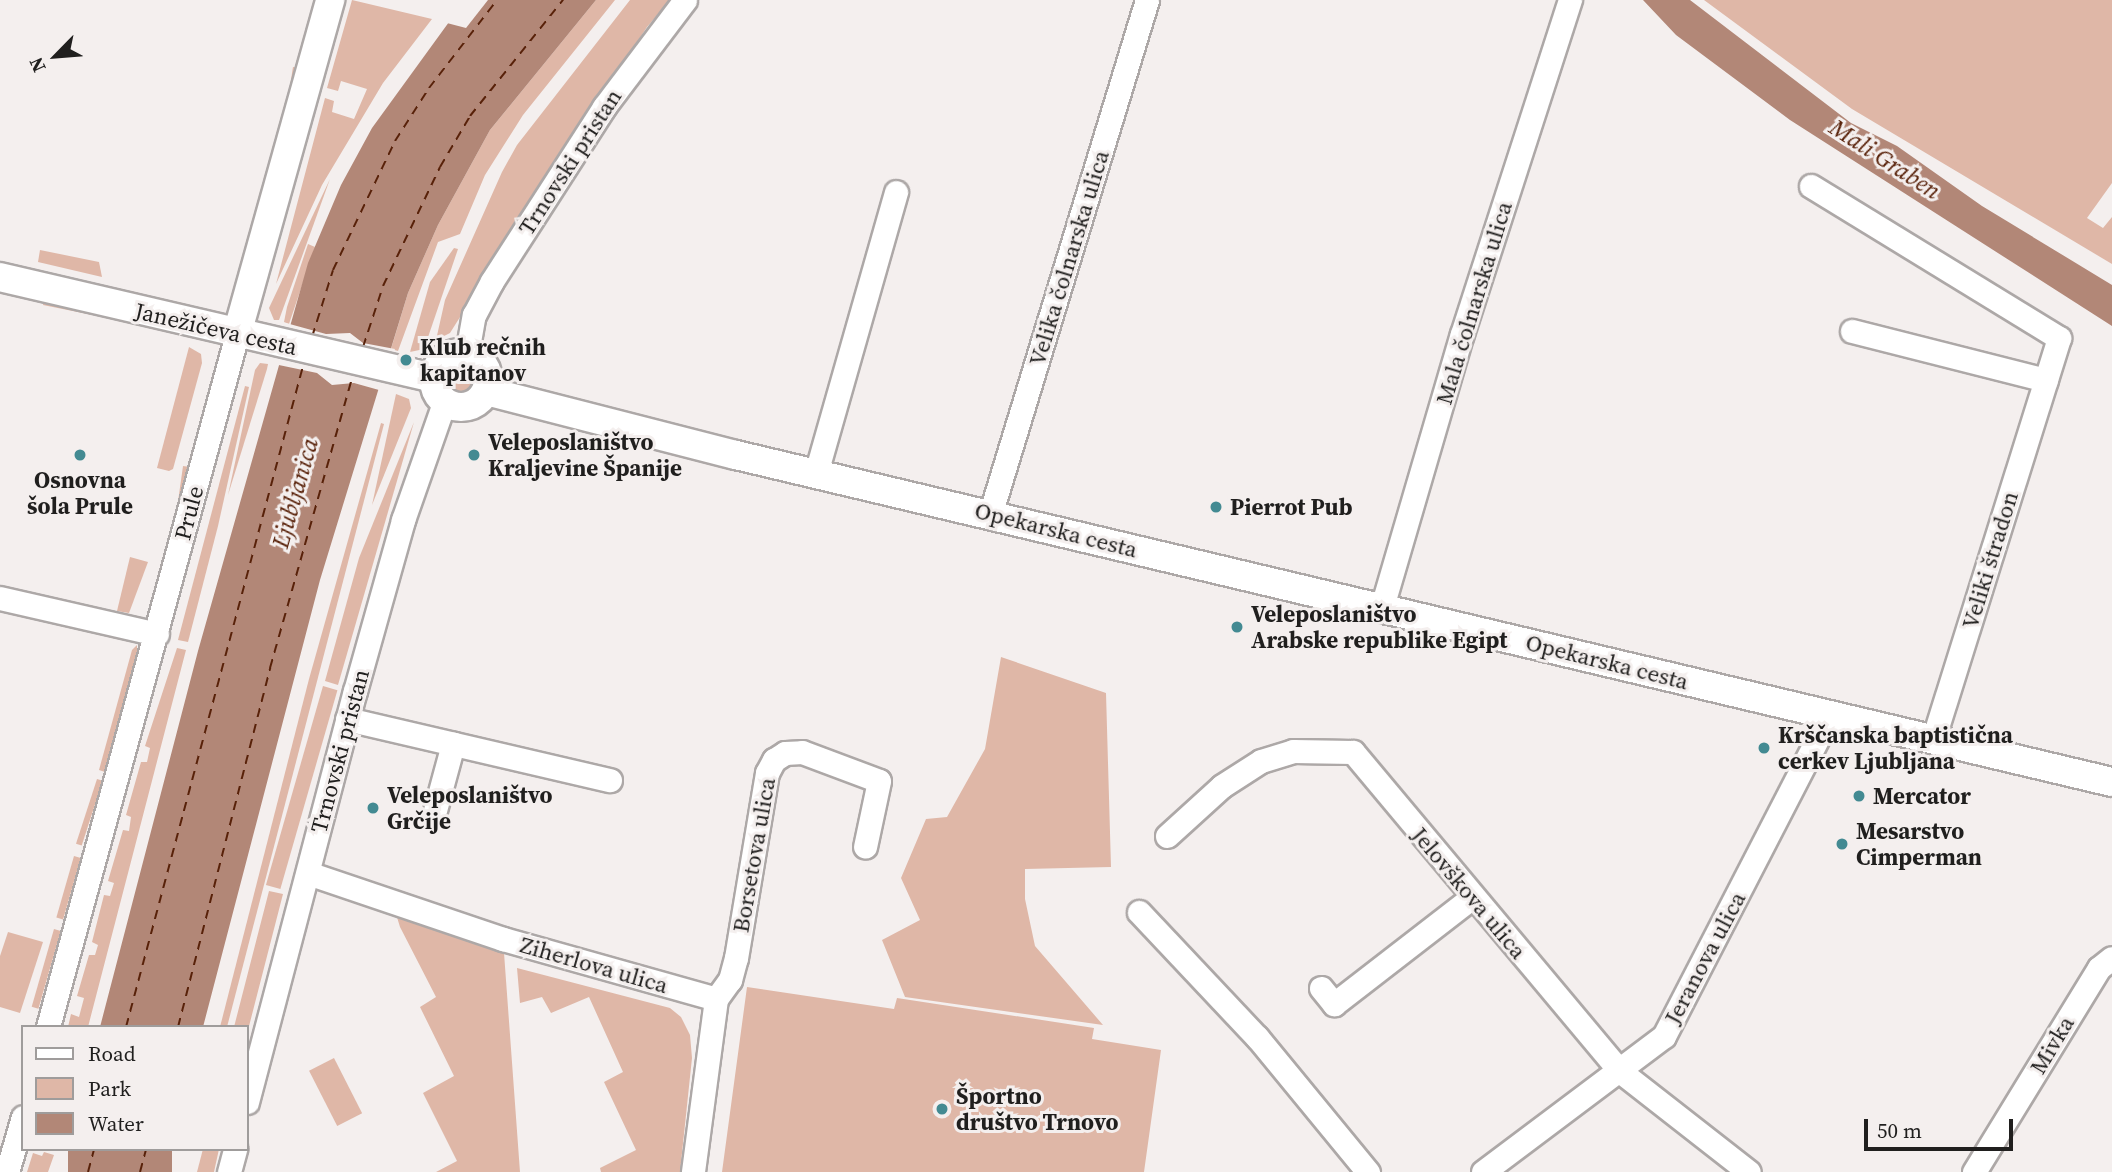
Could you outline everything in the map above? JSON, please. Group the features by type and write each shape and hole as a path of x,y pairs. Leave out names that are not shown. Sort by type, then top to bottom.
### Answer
{"street":[{"name":"Prule","path":"49,1025 330,0"},
{"name":"Trnovski pristan","path":"469,343 485,292 561,173 685,0"},
{"name":"Velika čolnarska ulica","path":"990,515 1147,0"},
{"name":"Mala čolnarska ulica","path":"1382,607 1462,334 1570,0"},
{"name":"Veliki štradon","path":"1811,186 2059,338 1933,740"},
{"path":"816,473 896,192"},
{"name":"Janežičeva cesta","path":"0,277 404,372 439,391"},
{"path":"1852,331 2046,380"},
{"path":"469,343 484,365 486,391 468,406 439,391 443,360 469,343"},
{"name":"Trnovski pristan","path":"248,1098 347,719 439,391"},
{"name":"Opekarska cesta","path":"486,391 990,515 2112,782"},
{"path":"0,598 157,634"},
{"name":"Jeranova ulica","path":"1483,1172 1621,1072 1664,1036 1830,715"},
{"path":"347,719 610,780"},
{"path":"434,814 453,744"},
{"name":"Jelovškova ulica","path":"1167,836 1222,786 1261,761 1293,751 1353,752 1471,898 1621,1072 1749,1172"},
{"name":"Borsetova ulica","path":"716,999 730,979 736,958 767,773 774,760 785,753 802,752 880,781 865,847"},
{"name":"Ziherlova ulica","path":"308,873 503,939 716,999"},
{"path":"1321,988 1334,1004 1471,898"},
{"path":"1139,912 1257,1037 1368,1172"},
{"name":"Mivka","path":"1974,1172 2099,968 2112,958"},
{"path":"693,1172 716,999"},
{"path":"8,1172 14,1123"},
{"path":"229,1172 234,1151"}],"green space":[{"path":"352,0 432,19 383,83 322,185 276,284 325,98 334,101 332,112 354,119 367,89 341,81 338,91 327,88"},
{"path":"596,0 615,0 523,115 485,175 460,234 438,242 398,351 391,349 408,293 438,225 490,130"},
{"path":"630,0 670,0 647,27 557,163 450,333 436,340 445,300 502,172 517,145"},
{"path":"1704,0 2112,0 2112,183 2087,218 2103,228 2112,217 2112,264 1852,109"},
{"path":"293,67 299,68 275,222 269,221"},
{"path":"330,179 279,320 274,320 269,308"},
{"path":"308,244 315,247 289,324 284,322 287,307"},
{"path":"454,248 458,249 424,349 410,352 430,282"},
{"path":"40,250 99,262 102,277 38,262"},
{"path":"44,299 114,316 127,322 43,305"},
{"path":"189,347 201,354 202,363 173,469 169,471 157,468"},
{"path":"260,363 268,364 267,369 228,495 255,370"},
{"path":"461,363 473,368 478,380 473,392 461,397 449,392 444,380 449,368"},
{"path":"245,386 249,387 218,526 188,642 178,640"},
{"path":"396,394 409,399 411,408 372,505"},
{"path":"414,422 338,685 325,681 359,558"},
{"path":"381,423 384,424 228,1025 221,1025 309,679"},
{"path":"183,466 190,467 179,544 172,543"},
{"path":"130,557 148,562 129,613 117,611"},
{"path":"137,645 137,657 105,772 99,770 132,650"},
{"path":"177,648 186,650 89,1025 68,1025 71,1014 79,1017 84,998 77,996 89,955 95,955 98,945 92,942 104,895 110,896 114,883 108,881 123,830 129,831 131,817 126,815 141,762 147,762 150,748 145,746"},
{"path":"1001,657 1106,693 1111,867 1025,869 1025,899 1035,946 1103,1025 905,997 882,940 920,920 901,878 926,819 947,817 985,749"},
{"path":"323,686 337,690 280,889 266,885"},
{"path":"97,779 103,781 82,846 76,844"},
{"path":"74,856 81,858 63,919 56,918"},
{"path":"269,891 283,894 248,1030 248,1025 235,1025"},
{"path":"392,901 503,939 520,1172 436,1172 457,1161 423,1093 454,1076 420,1007 436,997 400,927"},
{"path":"54,929 61,931 38,1009 32,1007"},
{"path":"8,932 43,942 20,1013 0,1007 0,956"},
{"path":"517,968 670,1008 681,1017 690,1035 692,1058 680,1172 601,1172 600,1168 636,1150 604,1082 623,1072 589,997 551,1013 542,997 520,1003"},
{"name":"Športno društvo Trnovo","path":"747,987 894,1009 897,998 1094,1028 1092,1039 1161,1050 1144,1172 722,1172"},
{"path":"334,1058 362,1113 337,1126 309,1071"},
{"path":"202,1151 219,1151 214,1172 197,1172"},
{"path":"44,1152 54,1155 48,1172 27,1172 33,1153 42,1156"}],"water":[{"name":"Ljubljanica","path":"465,0 596,0 490,130 438,225 408,293 320,580 204,1025 101,1025 198,651 308,263 341,185 372,128"},
{"name":"Mali Graben","path":"1643,0 1690,0 1851,123 1897,146 1982,206 2112,285 2112,326 1790,120 1676,35"},
{"path":"68,1151 172,1151 172,1172 68,1172"}],"pier":[{"path":"460,0 488,0 466,28 443,22"},
{"path":"286,323 326,334 350,333 363,343 395,349 379,390 354,383 332,385 317,373 274,364"}],"ferry route":[{"path":"312,337 333,270 395,141 429,88 497,0"},
{"path":"363,347 383,286 440,167 470,116 563,0"},
{"path":"127,1025 304,362"},
{"path":"179,1025 270,668 354,372"},
{"path":"88,1172 93,1151"},
{"path":"140,1172 145,1151"}],"place":[{"name":"Klub rečnih kapitanov","path":"406,360"},
{"name":"Osnovna šola Prule","path":"80,455"},
{"name":"Veleposlaništvo Kraljevine Španije","path":"474,455"},
{"name":"Pierrot Pub","path":"1216,507"},
{"name":"Veleposlaništvo Arabske republike Egipt","path":"1237,627"},
{"name":"Krščanska baptistična cerkev Ljubljana","path":"1764,748"},
{"name":"Mercator","path":"1859,796"},
{"name":"Veleposlaništvo Grčije","path":"373,808"},
{"name":"Mesarstvo Cimperman","path":"1842,844"},
{"name":"Športno društvo Trnovo","path":"942,1109"}]}
